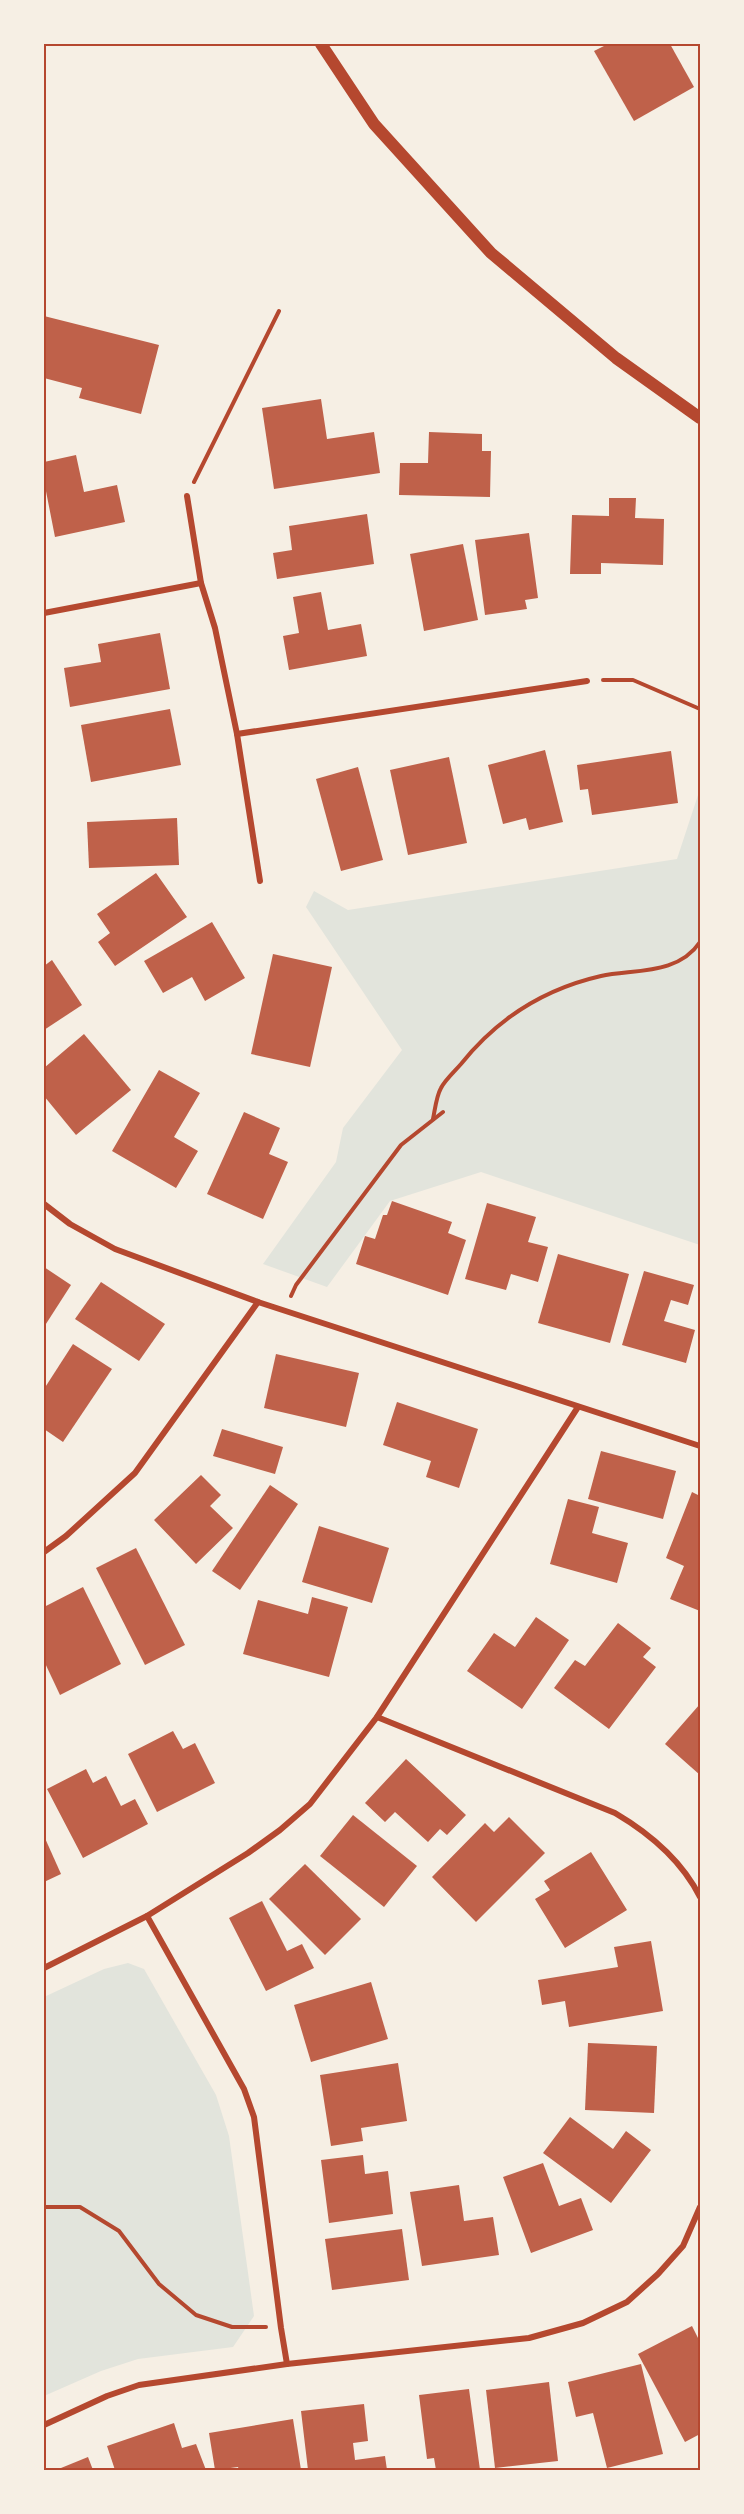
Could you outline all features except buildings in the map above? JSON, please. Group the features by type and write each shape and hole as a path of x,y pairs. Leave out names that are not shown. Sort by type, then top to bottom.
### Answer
{"main road":[{"path":"321,44 374,124 491,253 616,358 700,418"}],"street":[{"path":"187,496 201,583 215,628 237,734 260,881"},
{"path":"44,613 201,583"},
{"path":"237,734 587,681"},
{"path":"44,1204 70,1224 115,1249 258,1302 700,1446"},
{"path":"44,1552 66,1536 135,1473 258,1302"},
{"path":"44,1968 147,1916 248,1853 310,1804 377,1717 578,1407"},
{"path":"377,1717 615,1813 639,1827 666,1851 700,1897"},
{"path":"147,1916 244,2089 254,2117 280,2328 287,2364"},
{"path":"44,2425 107,2396 139,2385 287,2364 529,2338 583,2323 627,2302 658,2274 683,2246 700,2207"}],"path":[{"path":"187,496 279,311"},
{"path":"587,681 633,680 700,709"},
{"path":"433,1119 440,1089 477,1044 526,1004 569,984 604,975 636,973 672,965 696,949 700,942"},
{"path":"284,1310 296,1285 401,1145 443,1112"},
{"path":"44,2207 80,2207 119,2231 159,2284 196,2315 232,2327 280,2328"}],"shaded area":[{"path":"700,789 700,1245 481,1172 390,1201 327,1287 263,1264 336,1162 343,1128 402,1050 306,907 314,891 348,910 677,859"},
{"path":"128,1963 144,1969 216,2095 229,2136 254,2316 233,2347 138,2359 101,2371 44,2396 44,1997 104,1969"}]}
